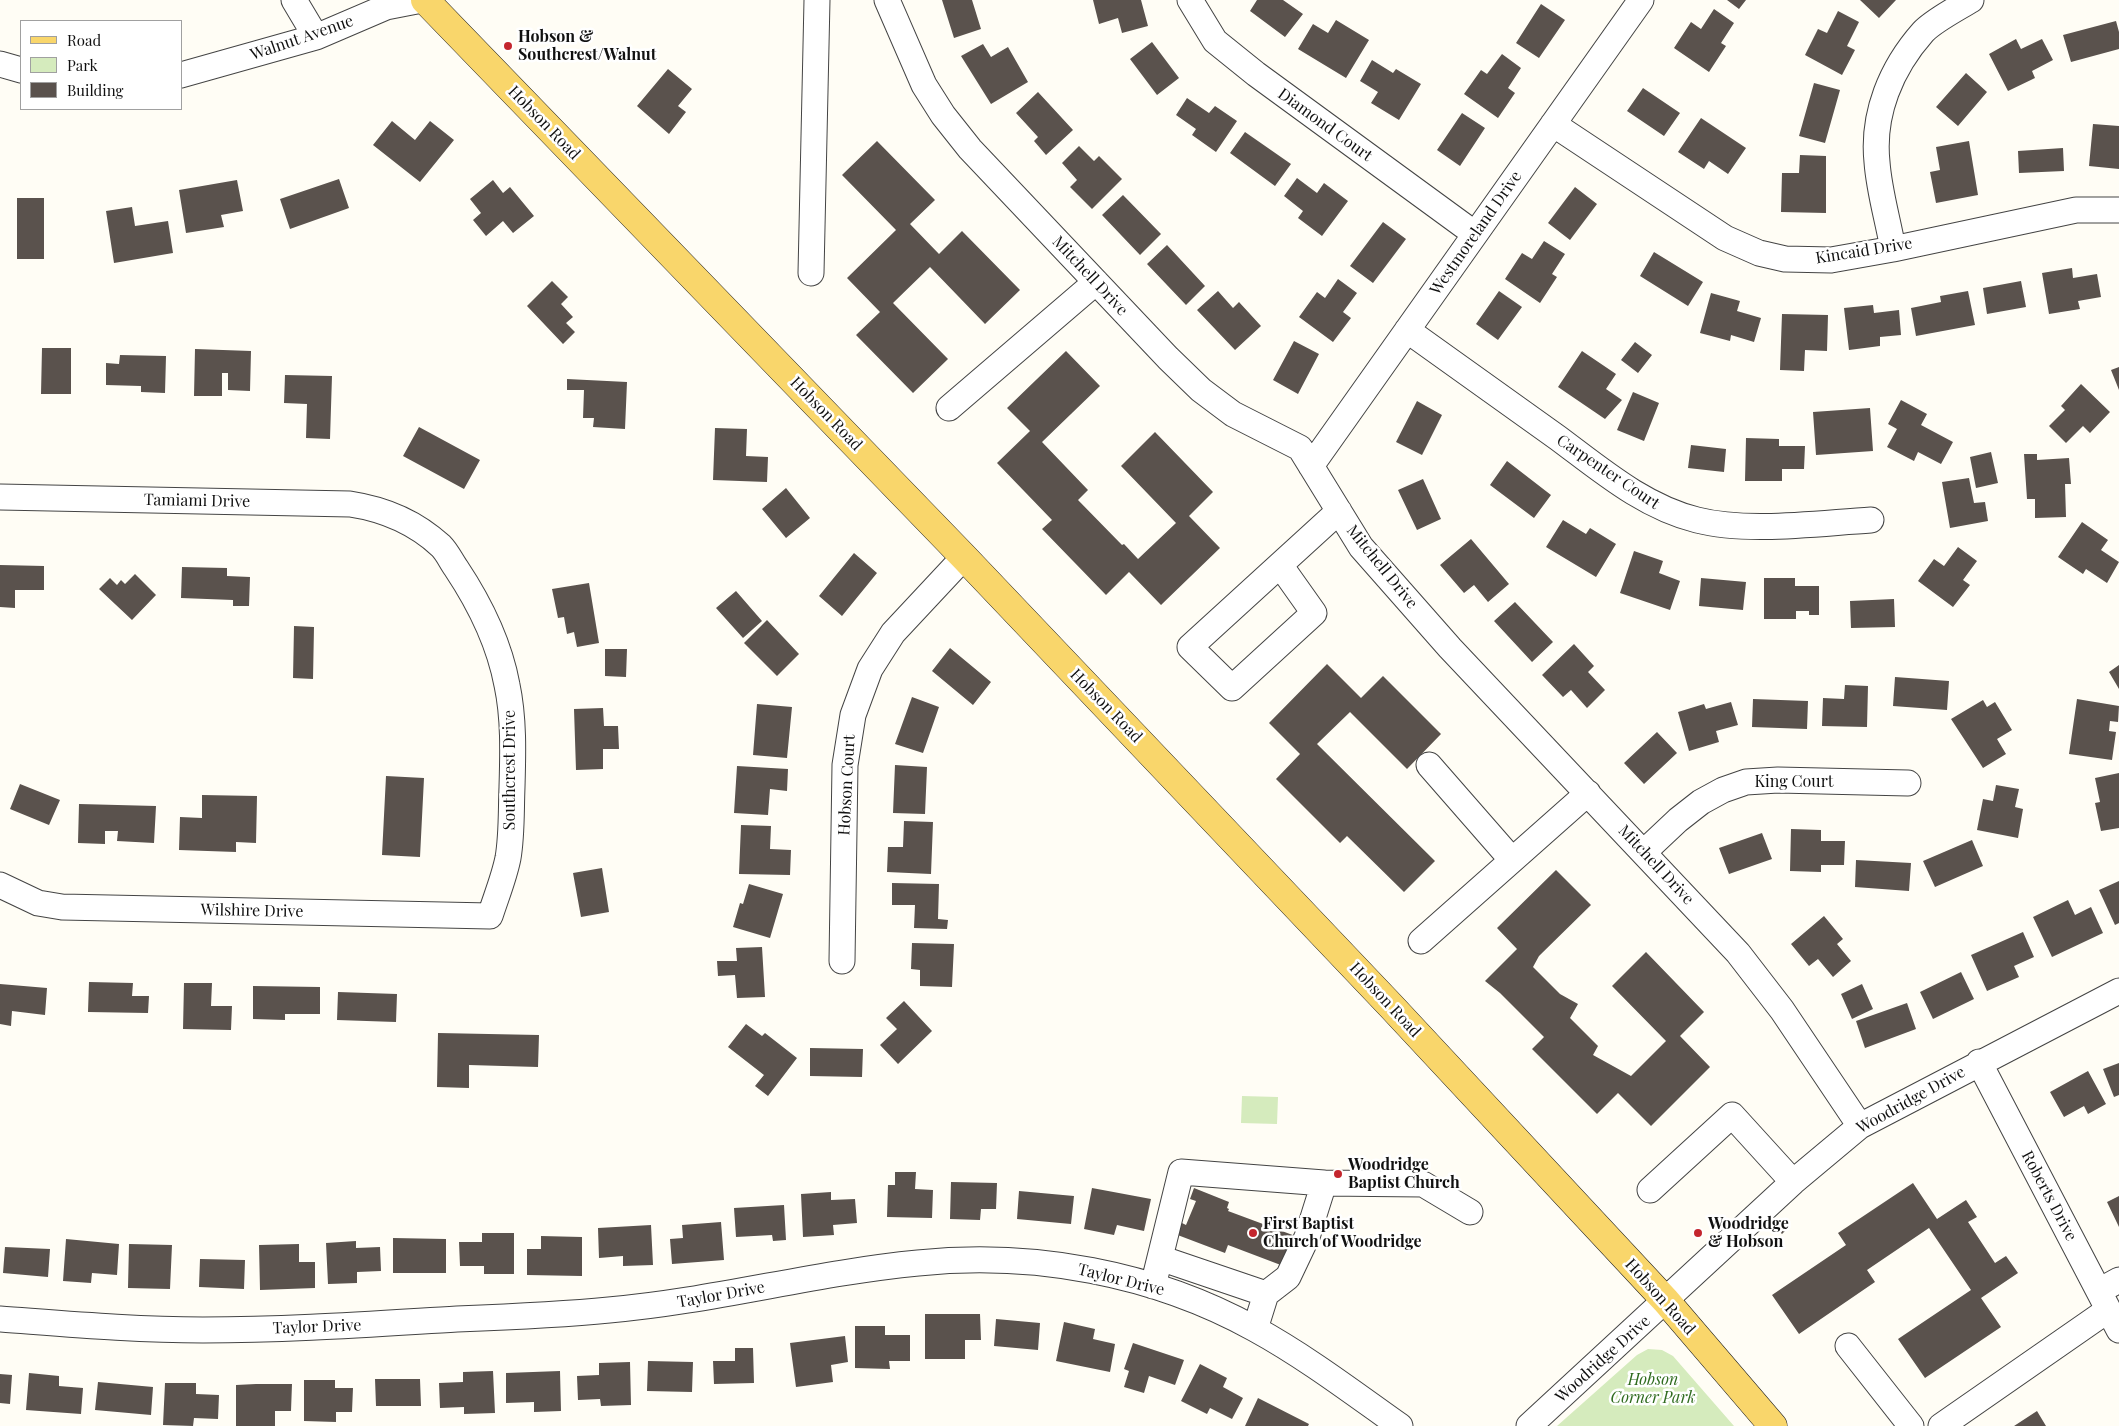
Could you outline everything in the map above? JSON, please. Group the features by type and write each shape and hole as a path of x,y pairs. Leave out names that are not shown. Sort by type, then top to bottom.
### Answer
{"main road":[{"name":"Hobson Road","path":"424,0 964,557 1391,1006 1666,1302 1773,1426"}],"street":[{"path":"294,0 316,37"},
{"name":"Walnut Avenue","path":"182,75 316,37 386,7 424,0"},
{"path":"811,273 817,0"},
{"name":"Mitchell Drive","path":"886,0 920,76 943,115 970,149 1201,390 1233,414 1300,448 1361,546 1450,648 1738,953 1782,1010 1860,1126"},
{"name":"Diamond Court","path":"1190,0 1215,41 1256,74 1475,234"},
{"path":"1894,249 1876,163 1877,125 1882,102 1888,85 1901,62 1924,31 1971,0"},
{"name":"Westmoreland Drive","path":"1311,466 1553,124 1631,4"},
{"path":"0,64 20,70"},
{"name":"Kincaid Drive","path":"1553,124 1726,238 1759,253 1801,261 1830,260 1894,249 2076,210 2099,208 2119,210"},
{"path":"949,408 1096,282"},
{"name":"Carpenter Court","path":"1407,330 1619,483 1664,510 1697,520 1726,525 1753,526 1871,520"},
{"name":"Tamiami Drive","path":"0,497 350,504 370,507 392,514"},
{"path":"1280,565 1314,613 1232,688 1190,647 1339,511"},
{"name":"Southcrest Drive","path":"392,514 406,521 442,547 479,606 494,638 507,685 513,740 511,832 508,859 490,916"},
{"name":"Hobson Court","path":"842,961 845,765 853,715 870,669 893,633 964,557"},
{"path":"1429,765 1512,860"},
{"name":"King Court","path":"1644,852 1678,820 1701,802 1723,790 1746,782 1778,780 1908,783"},
{"path":"1421,941 1588,793"},
{"name":"Wilshire Drive","path":"8,890 38,903 62,907 490,916"},
{"name":"Woodridge Drive","path":"1529,1426 1666,1302 1793,1182 1860,1126 1979,1062 2119,991"},
{"name":"Roberts Drive","path":"1979,1062 2111,1303"},
{"path":"1650,1190 1732,1115 1793,1182"},
{"path":"1153,1286 1181,1172 1324,1184 1423,1184 1470,1212"},
{"path":"1255,1328 1266,1294 1288,1277 1307,1237 1324,1184"},
{"path":"1160,1258 1266,1294"},
{"name":"Taylor Drive","path":"0,1319 123,1328 201,1330 315,1328 602,1311 686,1301 873,1268 957,1260 1018,1261 1099,1272 1153,1286 1220,1311 1255,1328 1311,1363 1400,1426"},
{"path":"1941,1426 2111,1303"},
{"path":"1848,1346 1911,1426"}],"green space":[{"path":"1242,1096 1278,1097 1277,1124 1241,1123"},
{"name":"Hobson Corner Park","path":"1648,1349 1662,1350 1673,1356 1734,1426 1557,1426 1637,1355"}],"building":[{"path":"942,0 972,0 981,29 954,38"},
{"path":"1093,0 1141,0 1148,26 1122,33 1118,18 1099,24"},
{"path":"1257,0 1283,0 1303,14 1285,37 1250,11"},
{"path":"1727,0 1746,0 1739,9"},
{"path":"1860,0 1896,0 1879,18"},
{"path":"1541,4 1565,20 1539,58 1516,43"},
{"path":"1714,9 1734,23 1721,43 1726,46 1709,72 1674,48 1691,22 1701,29"},
{"path":"1838,11 1859,22 1847,46 1855,50 1842,75 1805,55 1818,29 1827,33"},
{"path":"1336,20 1369,40 1346,78 1298,49 1313,24 1328,33"},
{"path":"2116,21 2119,32 2119,49 2071,62 2063,35"},
{"path":"2016,39 2021,49 2042,39 2053,60 2032,71 2035,78 2008,91 1989,54"},
{"path":"1152,42 1179,78 1157,95 1130,59"},
{"path":"983,44 991,57 1008,47 1028,82 991,104 961,56"},
{"path":"1502,54 1521,68 1508,88 1515,93 1498,118 1464,94 1481,70 1487,74"},
{"path":"1372,60 1393,73 1396,69 1421,84 1399,120 1371,103 1378,92 1360,81"},
{"path":"668,69 692,89 678,106 686,112 669,134 637,106"},
{"path":"1966,73 1987,92 1958,126 1936,107"},
{"path":"1814,83 1840,90 1825,143 1799,136"},
{"path":"1643,88 1680,113 1664,136 1627,111"},
{"path":"1038,92 1073,130 1046,155 1034,141 1038,137 1016,113"},
{"path":"1187,98 1209,113 1215,106 1237,121 1216,152 1192,135 1196,129 1176,115"},
{"path":"1462,113 1485,128 1460,166 1437,150"},
{"path":"1701,118 1746,148 1728,174 1709,161 1704,169 1678,152"},
{"path":"392,121 415,140 430,121 454,140 420,182 373,145"},
{"path":"2093,124 2119,126 2119,169 2089,166"},
{"path":"1245,132 1291,164 1275,186 1230,153"},
{"path":"877,141 935,200 910,224 939,254 962,231 1020,290 985,324 930,267 893,303 948,359 913,393 856,335 880,312 847,278 896,230 842,175"},
{"path":"1969,141 1978,195 1936,203 1930,172 1940,170 1936,147"},
{"path":"1079,146 1094,161 1099,156 1122,179 1092,209 1070,187 1077,180 1062,163"},
{"path":"2063,148 2064,171 2019,173 2018,151"},
{"path":"1800,155 1826,156 1826,213 1781,212 1782,173 1799,173"},
{"path":"1297,178 1317,193 1324,183 1348,201 1322,236 1298,218 1303,211 1284,196"},
{"path":"339,179 349,208 290,229 280,199"},
{"path":"237,180 243,211 221,215 224,227 186,233 179,190"},
{"path":"493,180 503,193 510,187 534,216 513,233 503,221 486,236 473,220 481,213 470,199"},
{"path":"1575,187 1597,204 1570,240 1548,223"},
{"path":"1123,195 1161,234 1140,255 1102,215"},
{"path":"17,198 44,198 44,259 17,259"},
{"path":"132,207 135,226 168,221 173,253 114,263 106,211"},
{"path":"1383,222 1406,239 1373,283 1350,266"},
{"path":"1544,241 1565,254 1552,274 1557,277 1540,303 1505,279 1522,253 1532,259"},
{"path":"1167,245 1205,286 1186,305 1147,264"},
{"path":"1654,252 1703,282 1688,306 1640,276"},
{"path":"2072,268 2073,278 2097,274 2101,297 2078,301 2080,309 2049,314 2042,273"},
{"path":"1338,279 1357,293 1343,312 1351,318 1333,342 1299,317 1317,292 1325,298"},
{"path":"552,281 568,297 561,304 573,317 566,323 575,332 563,344 527,306"},
{"path":"2021,281 2026,307 1987,314 1983,288"},
{"path":"1218,291 1233,308 1239,302 1261,326 1235,350 1197,310"},
{"path":"1499,291 1522,307 1498,340 1476,324"},
{"path":"1968,291 1975,325 1916,336 1911,308 1941,302 1940,296"},
{"path":"1711,293 1740,301 1737,311 1761,318 1754,342 1731,335 1730,341 1700,333"},
{"path":"1873,305 1874,313 1899,310 1901,335 1880,337 1880,346 1849,350 1844,308"},
{"path":"1782,314 1828,315 1827,351 1805,350 1804,371 1780,370"},
{"path":"1294,341 1319,354 1298,394 1273,380"},
{"path":"1635,342 1652,355 1638,373 1621,360"},
{"path":"42,348 71,348 71,394 41,394"},
{"path":"195,349 251,351 250,391 228,390 228,373 222,373 222,396 194,396"},
{"path":"1066,351 1100,386 1042,442 1088,490 1078,500 1122,545 1124,544 1138,559 1176,523 1121,466 1155,432 1213,492 1189,516 1220,548 1161,605 1129,572 1106,595 1042,529 1052,520 997,463 1030,431 1007,408"},
{"path":"1582,351 1616,374 1606,389 1622,400 1605,419 1558,387"},
{"path":"120,355 166,356 165,393 141,392 141,386 106,385 106,363 119,364"},
{"path":"2119,367 2119,390 2111,370"},
{"path":"285,375 332,376 330,439 306,438 307,404 284,403"},
{"path":"567,379 627,382 625,429 593,427 594,418 583,418 584,390 567,390"},
{"path":"2081,384 2110,412 2090,433 2083,426 2066,443 2049,426 2065,410 2061,406"},
{"path":"1633,392 1659,403 1644,441 1617,430"},
{"path":"1901,400 1927,414 1921,425 1953,442 1941,464 1918,452 1914,461 1887,447 1897,429 1888,424"},
{"path":"1417,401 1442,415 1422,455 1396,442"},
{"path":"1870,408 1873,451 1816,455 1813,412"},
{"path":"419,427 480,460 464,489 403,456"},
{"path":"715,428 747,429 746,456 768,457 767,482 713,480"},
{"path":"1746,438 1779,439 1779,446 1805,446 1804,469 1782,469 1782,481 1745,481"},
{"path":"1691,445 1726,449 1724,472 1688,468"},
{"path":"1991,452 1998,483 1976,488 1970,457"},
{"path":"2024,454 2037,454 2037,460 2069,458 2071,484 2065,484 2066,517 2035,518 2035,499 2027,499"},
{"path":"1507,461 1551,495 1534,518 1490,485"},
{"path":"1969,478 1974,503 1985,502 1988,521 1950,528 1942,482"},
{"path":"1423,479 1441,519 1417,530 1398,490"},
{"path":"786,488 810,518 786,538 762,509"},
{"path":"1563,520 1586,534 1590,528 1616,544 1596,577 1546,547"},
{"path":"2082,522 2108,540 2101,550 2119,562 2107,583 2086,569 2083,574 2058,557"},
{"path":"1471,539 1509,584 1488,602 1474,585 1464,593 1440,565"},
{"path":"1958,547 1977,561 1963,580 1970,585 1953,607 1918,581 1934,559 1944,566"},
{"path":"1634,551 1663,561 1659,573 1680,581 1670,610 1620,593"},
{"path":"854,553 877,573 842,616 819,596"},
{"path":"0,565 44,566 44,590 15,590 15,608 0,607"},
{"path":"182,567 227,568 227,576 250,577 249,606 233,606 233,600 181,598"},
{"path":"135,574 156,595 132,620 99,589 110,578 117,585 121,580 125,584"},
{"path":"1701,578 1746,582 1743,610 1699,606"},
{"path":"1764,578 1795,578 1795,586 1819,586 1819,615 1809,615 1809,611 1796,611 1796,619 1764,619"},
{"path":"589,583 599,643 577,647 574,632 567,634 564,617 558,618 552,589"},
{"path":"736,591 762,621 743,638 716,608"},
{"path":"1894,599 1895,627 1851,628 1850,601"},
{"path":"1515,602 1553,642 1532,662 1494,621"},
{"path":"767,620 799,654 777,676 744,643"},
{"path":"294,626 314,627 313,679 293,678"},
{"path":"1574,644 1594,666 1588,672 1605,690 1587,708 1571,690 1563,697 1542,675"},
{"path":"950,648 991,682 973,705 932,671"},
{"path":"605,649 627,649 626,677 605,676"},
{"path":"1327,664 1361,698 1383,676 1441,734 1407,769 1350,712 1317,744 1435,861 1404,892 1347,836 1340,843 1276,779 1300,754 1269,723"},
{"path":"2119,665 2119,689 2109,672"},
{"path":"1895,677 1949,681 1947,710 1893,706"},
{"path":"1845,685 1868,686 1867,727 1822,726 1823,698 1844,699"},
{"path":"912,697 939,707 923,753 895,744"},
{"path":"1753,699 1808,701 1807,729 1752,727"},
{"path":"2077,699 2119,706 2118,722 2110,721 2109,731 2116,732 2112,760 2069,754"},
{"path":"1983,700 1987,707 1995,702 2012,730 1997,739 2006,754 1983,768 1951,719"},
{"path":"1731,702 1738,725 1716,731 1719,742 1689,751 1678,712 1704,704 1706,709"},
{"path":"757,704 792,707 787,758 753,755"},
{"path":"603,708 604,726 618,726 619,749 603,749 603,769 576,770 574,709"},
{"path":"1657,732 1677,753 1644,784 1624,763"},
{"path":"895,765 927,767 925,814 893,813"},
{"path":"737,766 788,769 787,791 770,789 768,815 734,813"},
{"path":"2119,773 2119,828 2101,831 2095,803 2100,802 2095,778"},
{"path":"386,776 424,778 420,857 382,855"},
{"path":"20,784 60,800 49,825 10,809"},
{"path":"1996,785 2019,789 2015,807 2023,809 2018,838 1977,830 1983,799 1993,801"},
{"path":"202,795 257,796 256,843 236,842 236,852 179,850 180,817 202,818"},
{"path":"79,804 156,806 154,843 117,841 118,831 105,831 105,844 78,843"},
{"path":"904,821 933,822 931,874 887,872 888,847 903,847"},
{"path":"741,825 771,826 770,849 791,850 790,875 739,874"},
{"path":"1791,829 1821,830 1821,841 1845,841 1844,865 1821,865 1821,872 1790,871"},
{"path":"1762,833 1772,859 1729,874 1719,848"},
{"path":"1972,840 1983,866 1935,887 1923,861"},
{"path":"1856,860 1911,863 1909,891 1855,887"},
{"path":"602,868 609,912 581,917 573,873"},
{"path":"1556,870 1591,905 1539,956 1533,967 1560,994 1578,1004 1570,1018 1598,1046 1593,1055 1631,1076 1666,1041 1612,986 1646,952 1704,1012 1680,1036 1710,1067 1651,1126 1618,1093 1597,1114 1532,1049 1544,1037 1500,993 1485,981 1517,949 1497,928"},
{"path":"2119,881 2119,923 2115,925 2099,890"},
{"path":"892,883 939,884 938,919 948,920 947,929 914,928 915,905 892,905"},
{"path":"749,884 783,894 770,938 733,927 740,903 743,904"},
{"path":"2068,900 2075,915 2091,907 2103,933 2052,957 2033,917"},
{"path":"1824,916 1843,939 1837,944 1851,961 1833,977 1818,959 1809,966 1791,944"},
{"path":"2023,932 2034,957 2014,966 2019,977 1987,991 1971,955"},
{"path":"912,943 954,944 952,987 920,986 920,970 911,969"},
{"path":"762,947 765,997 737,998 735,975 718,976 717,961 737,961 736,948"},
{"path":"1961,972 1974,999 1933,1019 1920,992"},
{"path":"89,982 133,983 132,996 149,996 148,1013 88,1012"},
{"path":"184,983 212,983 211,1006 232,1006 231,1030 183,1029"},
{"path":"0,984 47,988 45,1015 12,1011 11,1026 0,1024"},
{"path":"1862,984 1873,1009 1852,1019 1841,994"},
{"path":"253,986 320,987 320,1014 285,1014 285,1020 253,1019"},
{"path":"338,992 397,994 396,1022 337,1020"},
{"path":"904,1001 932,1031 898,1064 880,1045 897,1029 886,1018"},
{"path":"1907,1003 1916,1029 1865,1048 1856,1021"},
{"path":"746,1024 762,1036 765,1033 797,1058 768,1096 755,1086 764,1075 728,1047"},
{"path":"438,1033 539,1035 538,1067 469,1065 469,1088 437,1087"},
{"path":"810,1048 863,1049 862,1077 810,1076"},
{"path":"2119,1063 2119,1095 2114,1097 2103,1069"},
{"path":"2088,1071 2106,1104 2088,1114 2084,1106 2064,1117 2050,1092"},
{"path":"895,1172 916,1172 915,1189 933,1190 932,1218 887,1217 888,1185 895,1185"},
{"path":"951,1182 997,1183 996,1209 981,1209 980,1220 950,1219"},
{"path":"1913,1183 1937,1219 1966,1200 1977,1217 1968,1222 1995,1263 2006,1256 2018,1273 1981,1298 2001,1327 1925,1378 1898,1339 1971,1290 1929,1228 1867,1270 1875,1282 1799,1334 1772,1295 1846,1245 1838,1233"},
{"path":"1092,1188 1151,1199 1144,1231 1117,1225 1114,1235 1084,1229"},
{"name":"First Baptist Church of Woodridge","path":"1194,1188 1229,1202 1228,1211 1298,1237 1286,1267 1228,1245 1225,1253 1175,1234 1180,1222 1186,1225 1196,1201 1190,1199"},
{"path":"1019,1191 1074,1196 1071,1224 1017,1219"},
{"path":"831,1192 831,1200 855,1199 857,1223 833,1225 834,1235 803,1237 801,1194"},
{"path":"2119,1196 2119,1227 2107,1202"},
{"path":"784,1205 786,1240 773,1241 772,1235 736,1237 734,1208"},
{"path":"721,1222 724,1260 672,1264 670,1239 683,1238 682,1225"},
{"path":"1787,1222 1790,1226 1782,1234 1778,1230"},
{"path":"651,1225 653,1265 623,1266 623,1256 599,1258 598,1228"},
{"path":"482,1233 514,1233 514,1274 484,1274 484,1266 460,1266 459,1242 482,1242"},
{"path":"541,1236 582,1237 582,1276 527,1275 527,1249 541,1249"},
{"path":"393,1238 446,1239 446,1273 393,1273"},
{"path":"66,1239 119,1244 117,1275 92,1273 91,1283 63,1281"},
{"path":"356,1241 356,1248 380,1247 381,1271 357,1272 357,1283 328,1284 326,1243"},
{"path":"129,1244 172,1245 170,1289 128,1288"},
{"path":"299,1244 299,1262 315,1262 315,1288 260,1290 259,1245"},
{"path":"5,1247 50,1249 48,1277 3,1273"},
{"path":"200,1259 245,1260 244,1289 199,1287"},
{"path":"925,1314 980,1314 981,1340 965,1340 965,1359 925,1359"},
{"path":"996,1319 1040,1323 1038,1350 994,1346"},
{"path":"1064,1322 1095,1329 1093,1339 1115,1344 1110,1372 1056,1361"},
{"path":"855,1326 885,1326 885,1335 910,1335 910,1361 889,1361 890,1369 855,1368"},
{"path":"845,1336 848,1362 831,1365 833,1382 796,1387 790,1343"},
{"path":"1133,1343 1184,1360 1175,1385 1149,1376 1144,1393 1124,1387 1129,1371 1124,1369"},
{"path":"735,1348 753,1348 754,1383 714,1384 713,1361 735,1361"},
{"path":"648,1361 693,1362 692,1392 647,1391"},
{"path":"630,1362 631,1405 601,1406 600,1399 578,1400 577,1376 599,1375 599,1363"},
{"path":"1200,1364 1227,1378 1223,1387 1243,1398 1232,1419 1210,1408 1207,1414 1181,1401"},
{"path":"493,1371 495,1413 464,1414 464,1407 440,1408 439,1383 463,1382 463,1372"},
{"path":"560,1371 561,1411 534,1412 534,1402 506,1403 506,1373"},
{"path":"29,1373 59,1376 59,1386 83,1388 81,1414 26,1410"},
{"path":"0,1374 12,1375 10,1404 0,1403"},
{"path":"375,1379 420,1379 421,1406 376,1406"},
{"path":"304,1380 335,1380 335,1388 353,1388 352,1412 336,1412 336,1422 304,1421"},
{"path":"98,1382 153,1387 151,1415 95,1410"},
{"path":"165,1383 196,1383 196,1394 219,1395 218,1419 194,1418 193,1426 163,1425"},
{"path":"292,1384 291,1411 275,1411 275,1426 236,1426 236,1385"},
{"path":"1258,1398 1309,1424 1308,1426 1245,1426"},
{"path":"2037,1411 2046,1426 2014,1426"}],"place":[{"name":"Hobson & Southcrest/Walnut","path":"508,46"},
{"name":"Woodridge Baptist Church","path":"1338,1174"},
{"name":"First Baptist Church of Woodridge","path":"1253,1233"},
{"name":"Woodridge & Hobson","path":"1698,1233"}]}
